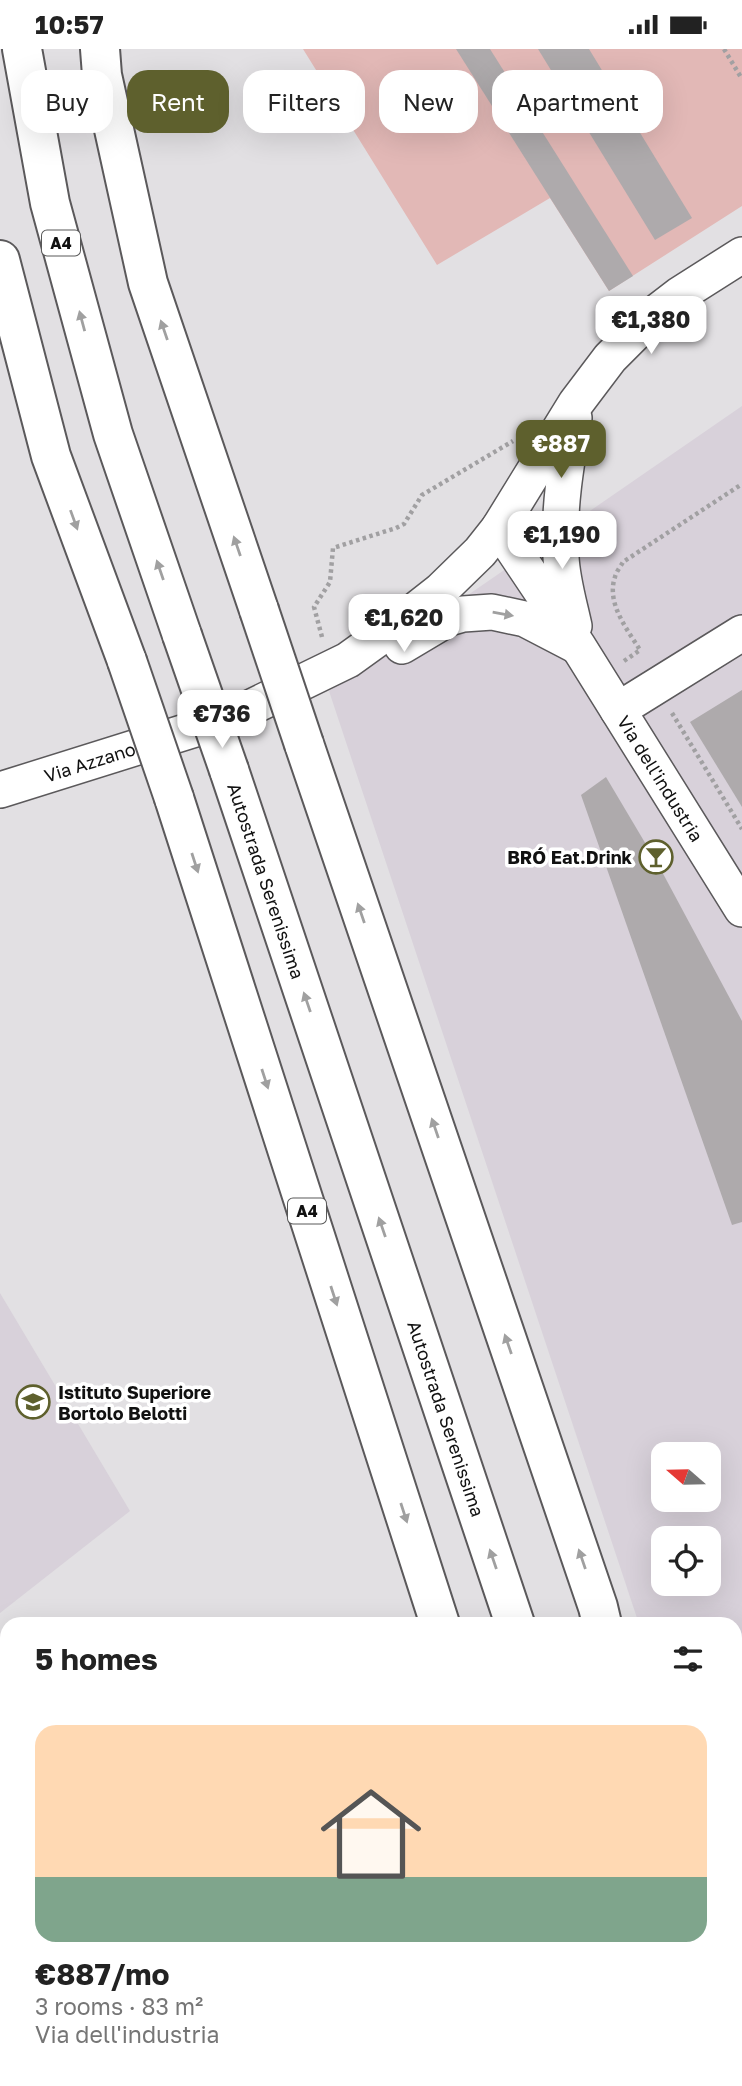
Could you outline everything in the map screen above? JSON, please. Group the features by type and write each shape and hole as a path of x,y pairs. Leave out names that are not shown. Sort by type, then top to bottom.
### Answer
{"highway":[{"name":"Autostrada Serenissima","path":"22,49 53,216 113,434 229,770 513,1617"},
{"path":"100,49 102,75 148,283 600,1617"},
{"name":"A4","path":"0,260 51,456 127,661 174,798 438,1617"},
{"path":"0,349 51,456"}],"street":[{"name":"Via Azzano","path":"0,790 227,719 340,664 440,591 480,552 499,528 576,403 610,358 653,315 742,255"},
{"name":"Via dell'industria","path":"576,403 564,475 561,558 578,646"},
{"name":"Via dell'industria","path":"499,528 578,646 742,909"},
{"path":"340,664 392,652 449,618 492,612 525,619 578,646"},
{"path":"618,710 742,633"}],"path":[{"path":"724,49 742,79"},
{"path":"340,664 314,607 330,582 333,548 396,529 404,524 422,495 522,436"},
{"path":"598,679 640,650 617,612 612,596 615,577 623,562 742,484"},
{"path":"656,687 742,829"}],"shaded area":[{"path":"303,49 742,49 742,206 609,291 550,198 437,265 355,133 365,133 365,70 316,70"},
{"path":"742,406 742,1617 637,1617 329,691"},
{"name":"Istituto Superiore Bortolo Belotti","path":"0,1293 130,1511 0,1613"}],"building":[{"path":"456,49 490,49 503,70 492,70 492,106 478,84 478,70 469,70"},
{"path":"538,49 589,49 602,70 551,70"},
{"path":"509,133 543,133 633,276 609,291"},
{"path":"589,133 640,133 692,218 655,240"},
{"path":"742,690 742,807 690,722"},
{"path":"606,777 660,868 742,1021 742,1222 732,1225 581,795"}],"place":[{"name":"BRÓ Eat.Drink","path":"656,857"},
{"name":"Istituto Superiore Bortolo Belotti","path":"33,1402"}]}
